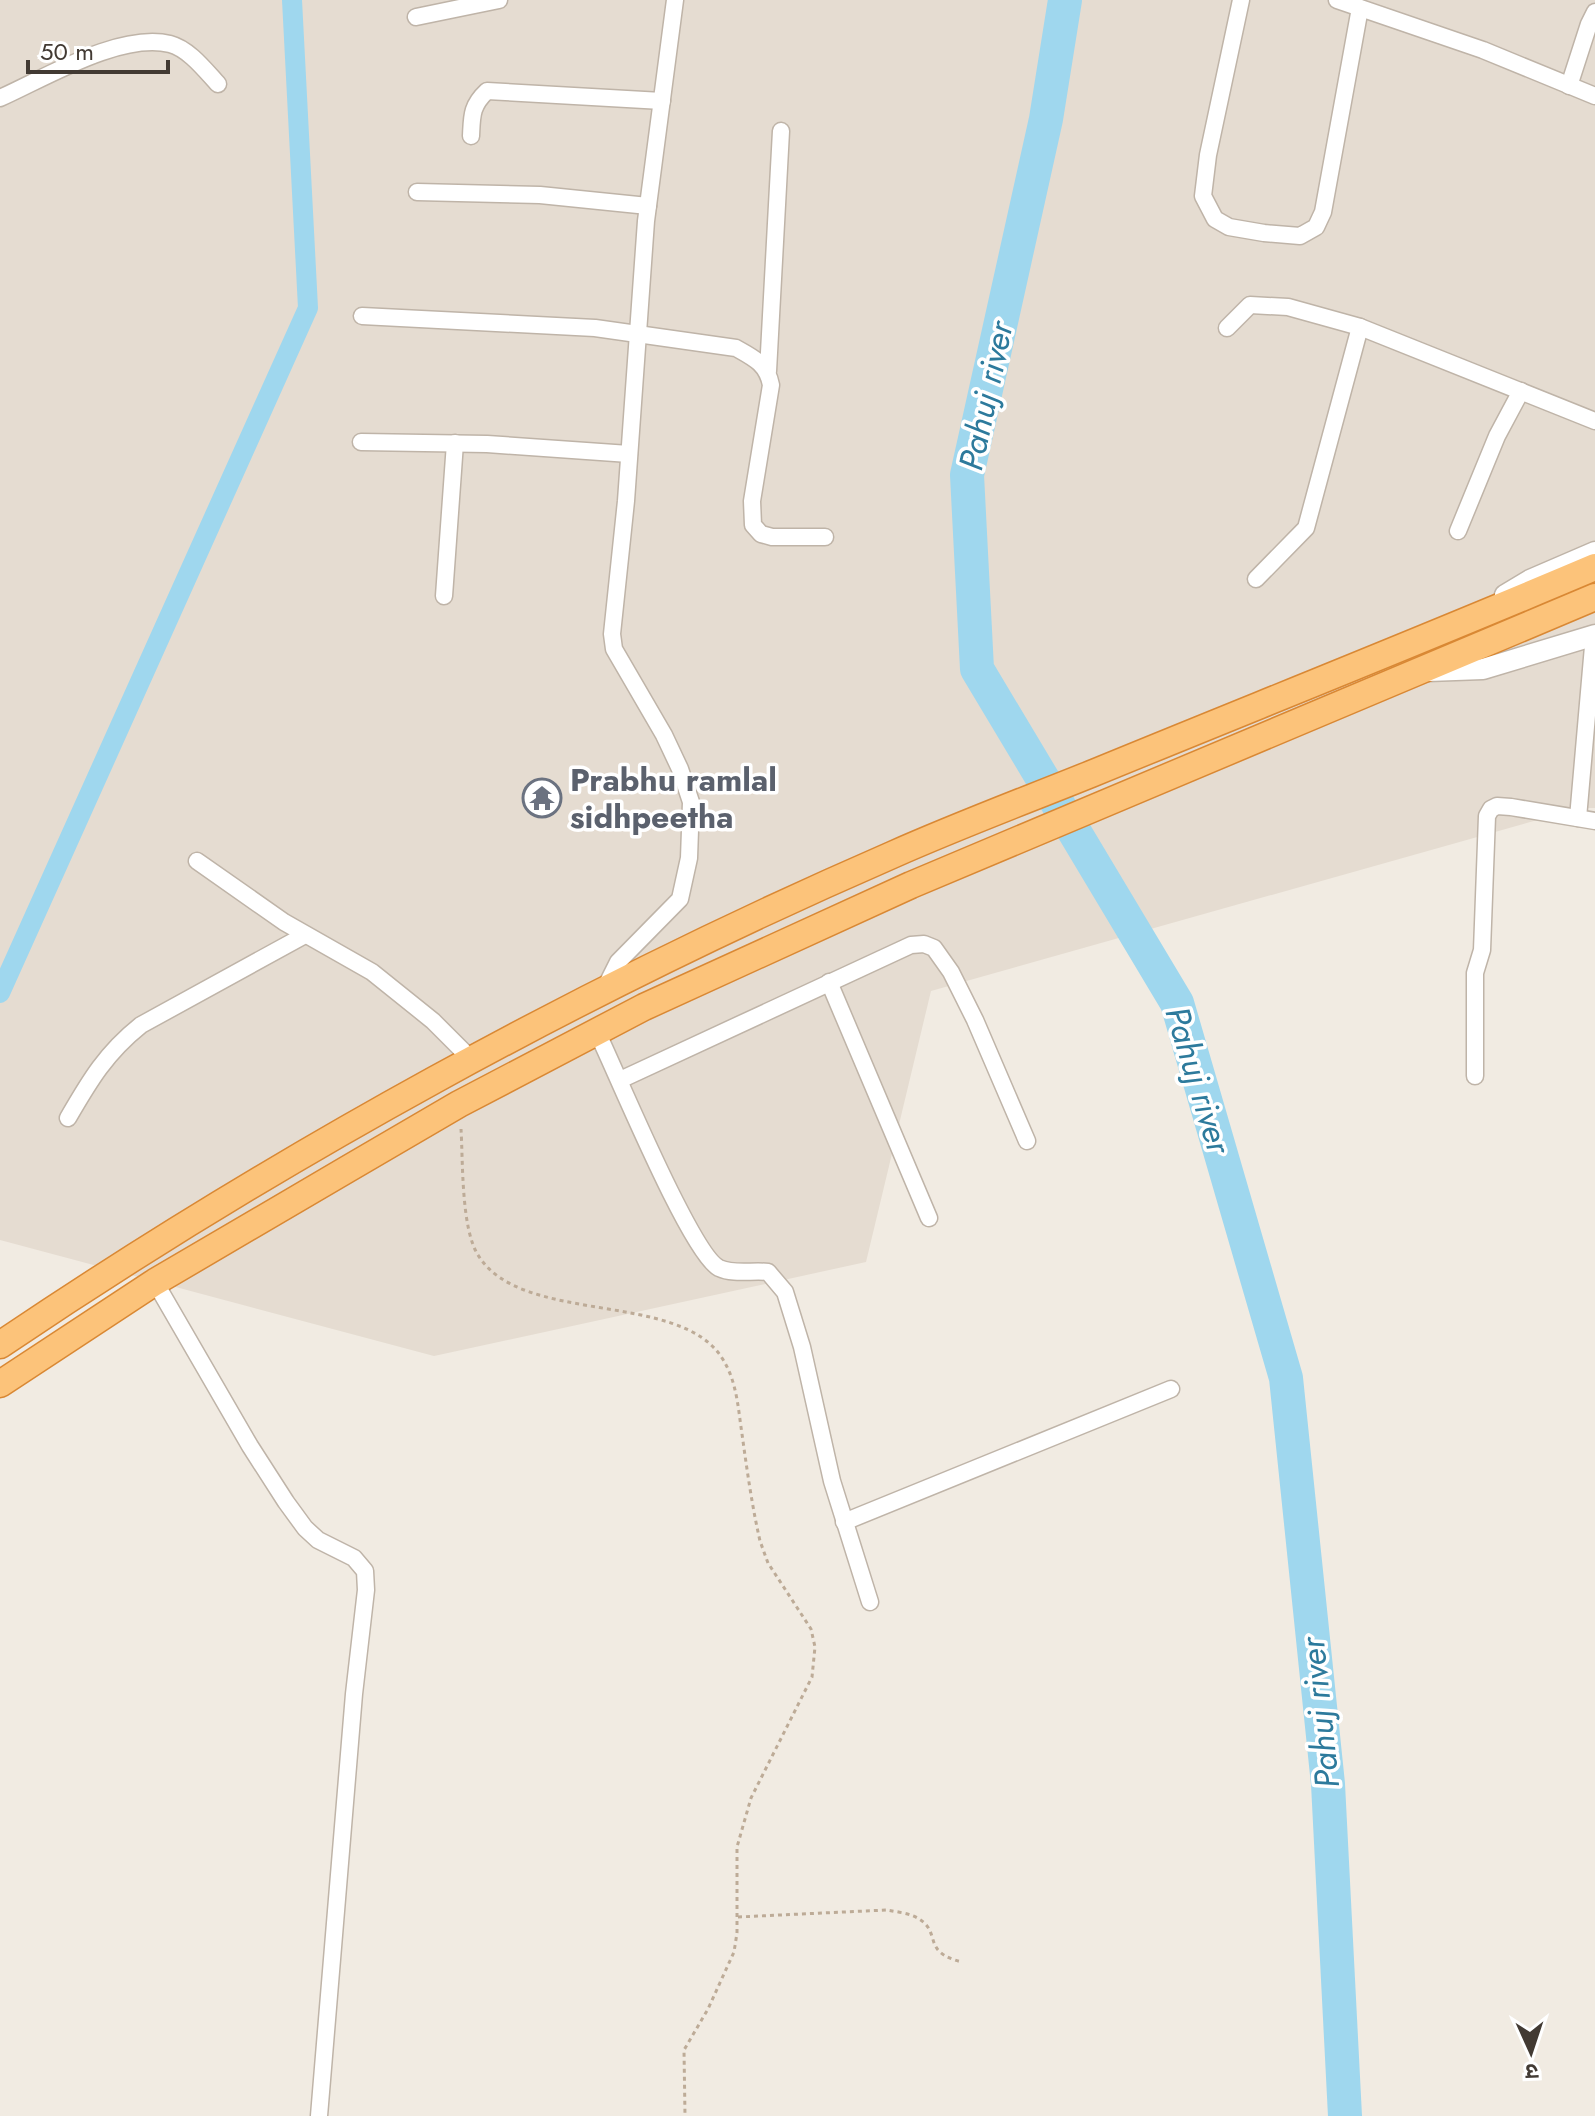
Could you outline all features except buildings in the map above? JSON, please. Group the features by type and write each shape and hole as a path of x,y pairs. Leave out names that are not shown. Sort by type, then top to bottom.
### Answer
{"highway":[{"path":"0,1345 211,1211 376,1112 603,993 892,855 1595,567"},
{"path":"0,1384 155,1282 459,1104 597,1032 911,885 1595,597"},
{"path":"1488,612 1498,639"}],"street":[{"path":"416,17 499,0"},
{"path":"603,993 618,962 680,899 689,858 691,802 680,769 614,649 612,634 648,206 675,0"},
{"path":"1241,0 1208,155 1203,196 1215,219 1229,227 1300,236 1316,227 1323,212 1360,8"},
{"path":"1337,0 1483,50 1595,96"},
{"path":"1569,86 1595,12"},
{"path":"0,98 119,46 147,43 172,44 193,58 218,84"},
{"path":"471,136 472,115 477,100 487,91 662,101"},
{"path":"781,131 768,371 771,385 752,501 753,525 761,534 772,537 825,537"},
{"path":"417,192 540,195 648,206"},
{"path":"1227,328 1250,305 1288,307 1360,327 1595,421"},
{"path":"362,316 506,322 637,334 736,348 756,358 768,371"},
{"path":"1256,579 1306,528 1360,327"},
{"path":"1458,531 1491,449 1521,391"},
{"path":"361,442 455,443 629,454"},
{"path":"444,596 455,443"},
{"path":"1440,633 1530,580 1595,552"},
{"path":"1422,672 1483,669 1594,635 1578,818"},
{"path":"1475,1076 1475,973 1482,950 1487,816 1497,806 1595,821"},
{"path":"197,861 305,935 343,954 400,993 472,1060"},
{"path":"68,1118 96,1069 117,1044 141,1025 305,935"},
{"path":"620,1080 911,945 924,944 934,948 951,972 1027,1141"},
{"path":"829,982 929,1218"},
{"path":"597,1032 664,1178 702,1248 716,1267 732,1272 768,1272 785,1292 802,1347 844,1522 870,1602"},
{"path":"155,1282 250,1446 305,1528 318,1540 354,1558 365,1571 366,1590 354,1694 319,2116"},
{"path":"844,1522 1171,1389"}],"path":[{"path":"459,1104 467,1219 476,1252 491,1272 546,1297 670,1323 704,1339 720,1355 737,1396 760,1541 768,1563 811,1629 815,1647 812,1677 757,1785 737,1847 736,1943 730,1964 684,2050 685,2116"},
{"path":"737,1917 887,1910 906,1913 925,1924 939,1953 962,1962"}],"shaded area":[{"path":"0,0 1595,0 1595,808 1580,808 931,991 866,1262 434,1356 0,1240"}],"waterway":[{"path":"0,993 308,308 292,0"},
{"name":"Pahuj river","path":"1065,0 1046,119 967,475 977,669 1177,1003 1286,1378 1328,1784 1345,2116"}],"place":[{"name":"Prabhu ramlal sidhpeetha","path":"542,798"}]}
